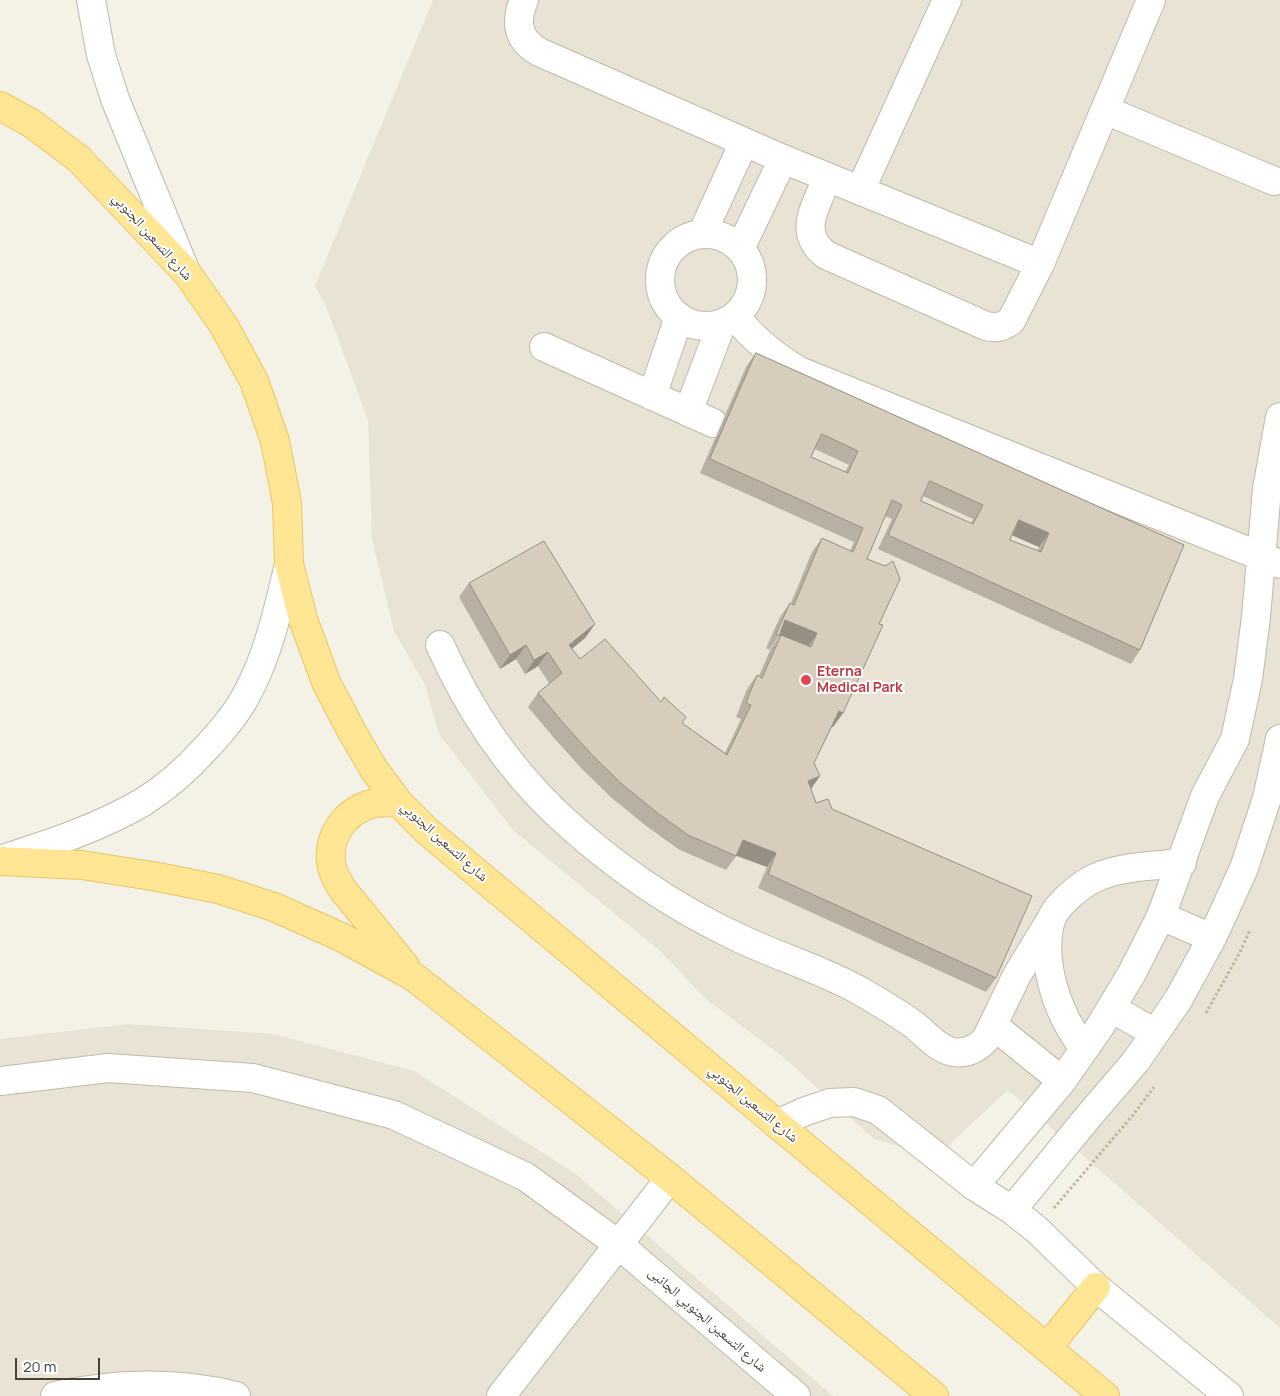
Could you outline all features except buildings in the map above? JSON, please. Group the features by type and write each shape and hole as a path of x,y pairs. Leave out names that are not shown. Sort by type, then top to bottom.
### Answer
{"main road":[{"name":"شارع التسعين الجنوبي","path":"0,106 31,123 79,159 187,273 224,326 254,381 275,441 287,503 289,564 303,619 326,682 373,768 399,803 427,831 1105,1396"},
{"path":"399,803 383,802 368,805 355,811 343,821 335,834 331,848 331,863 335,877 343,890 414,977"},
{"path":"0,861 82,865 218,889 274,907 332,933 414,977 670,1178 934,1396"},
{"path":"1047,1348 1096,1286"}],"street":[{"path":"91,0 101,55 115,99 187,273"},
{"path":"524,0 518,17 519,26 522,35 532,48 783,159 1040,264"},
{"path":"860,191 947,0"},
{"path":"828,177 810,221 812,240 826,255 986,326 995,328 1003,326 1011,321 1040,264 1151,0"},
{"path":"1105,110 1274,181"},
{"path":"702,234 744,142"},
{"path":"740,249 783,159"},
{"path":"702,234 716,235 729,240 740,249 749,265 752,284 749,296 743,307 728,319 714,325 695,324 679,317 670,308 664,298 661,274 664,262 679,243 690,237 702,234"},
{"path":"652,396 679,317"},
{"path":"688,412 728,319"},
{"path":"728,319 779,359 799,371 1270,560"},
{"path":"544,346 712,423"},
{"path":"974,1186 1062,1081 1132,973 1161,916 1205,796 1235,739 1249,670 1256,617 1270,560 1266,489 1280,418"},
{"path":"0,861 99,825 144,801 185,770 221,733 249,691 271,636 289,564"},
{"path":"440,645 453,674 477,715 506,758 529,786 580,835 652,889 690,913 737,937 850,985 880,1002 942,1048 951,1052 971,1050 980,1046 986,1039 1017,975 1060,906 1078,888 1096,878 1117,871 1182,862"},
{"path":"1012,1210 1088,1116 1136,1061 1178,1000 1212,938 1244,868 1267,798 1280,739"},
{"path":"1161,916 1212,938"},
{"path":"1050,921 1047,954 1055,992 1066,1020 1084,1049"},
{"path":"1111,1008 1155,1033"},
{"path":"993,1025 1062,1081"},
{"name":"شارع التسعين الجنوبي الجانبى","path":"0,1081 108,1068 253,1078 394,1115 526,1177 618,1244 796,1396"},
{"path":"777,1124 830,1103 854,1102 878,1110 974,1186 1012,1210 1096,1286 1229,1396"},
{"path":"501,1396 670,1178"},
{"path":"55,1396 84,1390 150,1385 216,1391 236,1396"}],"shaded area":[{"path":"433,0 1280,0 1280,1328 1008,1090 936,1157 874,1139 783,1057 706,999 661,952 513,830 439,734 425,685 394,631 372,539 368,420 326,306 315,286"},
{"path":"128,1024 273,1034 414,1071 576,1174 833,1396 0,1396 0,1039"}],"place":[{"name":"Eterna Medical Park","path":"806,680"}]}
